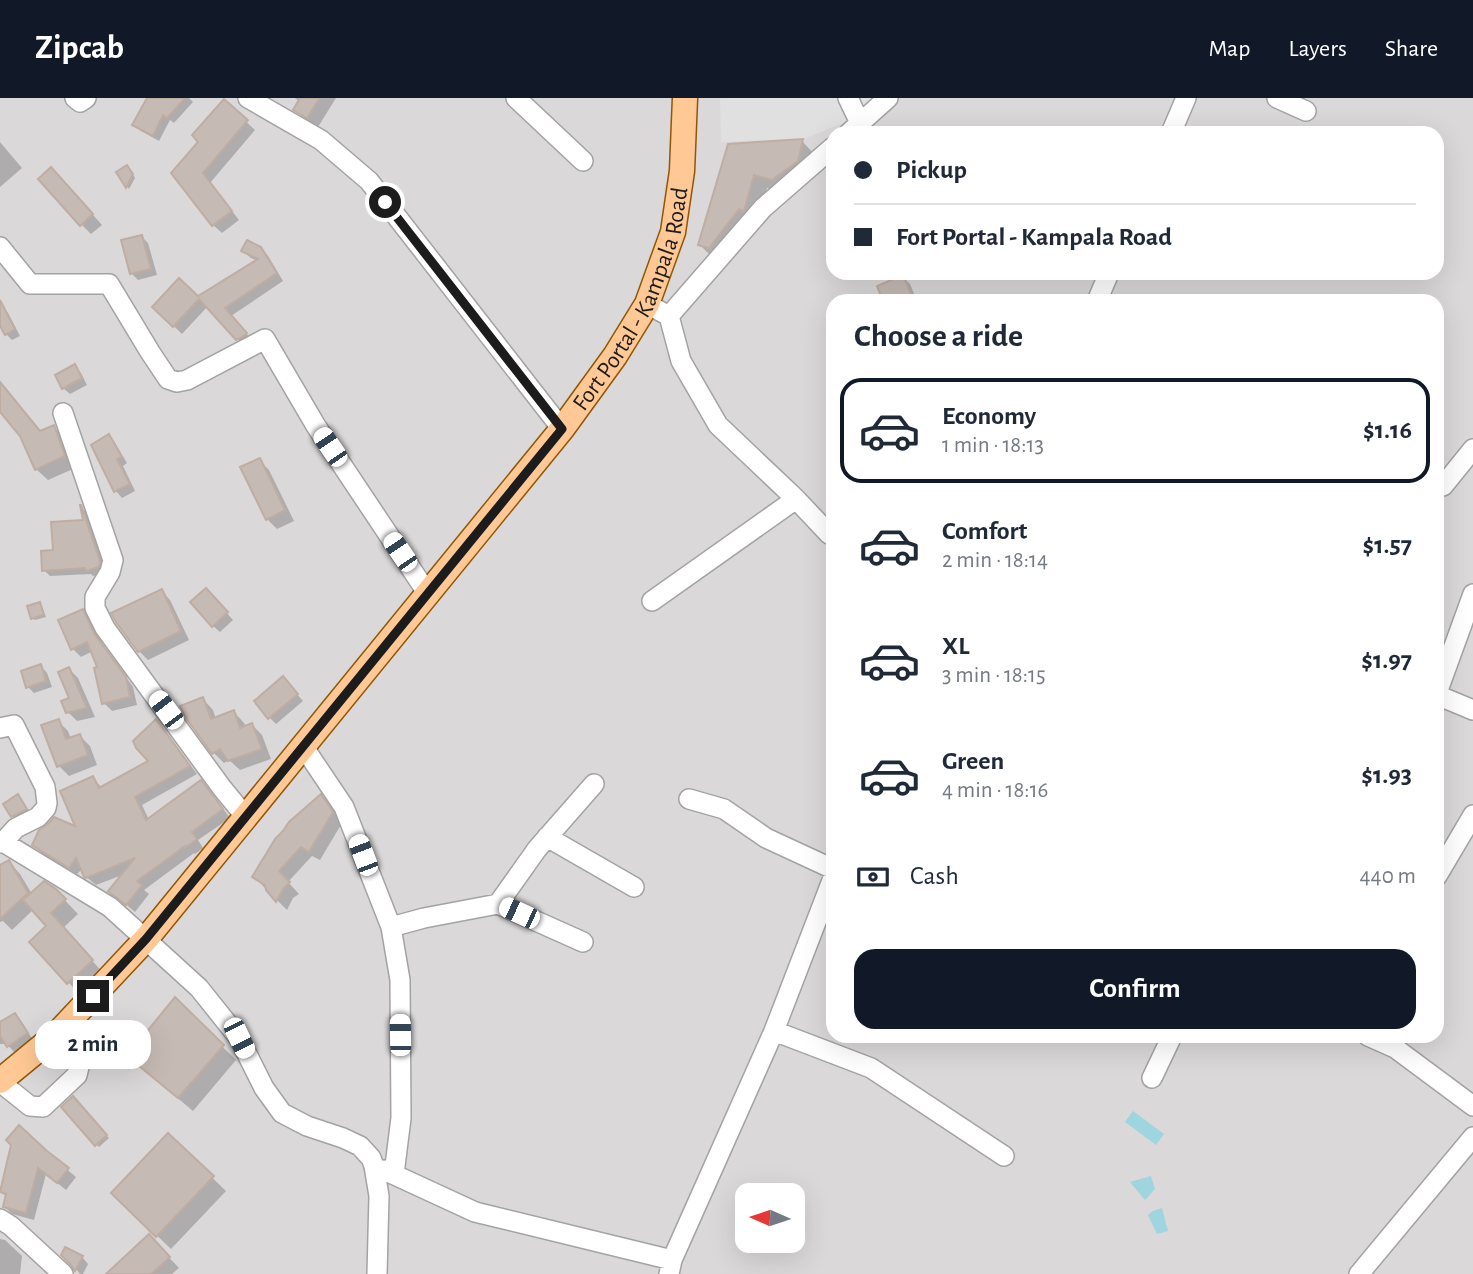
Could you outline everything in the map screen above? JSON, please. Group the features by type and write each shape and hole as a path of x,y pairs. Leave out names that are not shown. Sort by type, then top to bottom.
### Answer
{"main road":[{"name":"Fort Portal - Kampala Road","path":"0,1082 57,1034 146,939 562,429 615,356 647,304 673,232 682,171 685,98"}],"street":[{"path":"75,98 79,102 86,98"},
{"path":"248,98 321,140 369,181 562,429"},
{"path":"516,98 583,161"},
{"path":"848,98 854,126"},
{"path":"856,126 888,98"},
{"path":"1174,126 1186,98"},
{"path":"1277,98 1306,111"},
{"path":"669,316 763,208 826,153"},
{"path":"0,247 30,284 109,284 168,379 177,382 187,380 265,339 316,426 428,594"},
{"path":"647,304 669,316 681,361 718,425 826,531"},
{"path":"63,413 113,560 110,572 95,597 96,608 105,628 245,816"},
{"path":"1444,485 1473,449"},
{"path":"652,601 796,499"},
{"path":"1444,675 1473,594"},
{"path":"1444,697 1473,710"},
{"path":"0,728 14,725 46,787 47,803 38,817 16,828 2,842 110,908 199,988 239,1038 264,1088 282,1113 307,1126 360,1146 371,1158 379,1196 377,1274"},
{"path":"303,746 344,807 391,927 400,980 401,1118 394,1174"},
{"path":"498,904 537,849 594,784"},
{"path":"689,799 724,809 766,838 826,866"},
{"path":"1444,864 1473,815"},
{"path":"547,837 634,887"},
{"path":"374,1166 475,1212 670,1267 774,1031 826,896"},
{"path":"391,927 498,904 583,942"},
{"path":"774,1031 871,1068 1004,1156"},
{"path":"0,1082 30,1106 43,1107 78,1075 80,1063 57,1034"},
{"path":"1152,1078 1169,1043"},
{"path":"1384,1043 1395,1048 1473,1106"},
{"path":"1359,1274 1473,1137"},
{"path":"0,1219 63,1274"}],"shaded area":[{"path":"0,98 1473,98 1473,1274 0,1274"},
{"path":"720,98 874,98 846,122 826,126 826,130 806,138 721,142"}],"water":[{"path":"1133,1111 1164,1134 1156,1145 1125,1122"},
{"path":"1151,1176 1155,1189 1145,1200 1130,1182"},
{"path":"1162,1208 1168,1231 1157,1234 1148,1215"}],"building":[{"path":"147,98 185,98 167,118 163,115 153,136 132,125"},
{"path":"300,98 320,98 307,118 293,110"},
{"path":"224,99 248,120 203,173 232,211 212,226 171,173 198,142 192,135"},
{"path":"803,139 798,161 772,180 754,175 744,211 739,209 709,248 698,245 728,144"},
{"path":"127,165 133,174 126,188 116,172"},
{"path":"51,167 93,214 80,226 38,179"},
{"path":"142,235 151,269 130,274 121,240"},
{"path":"247,240 261,247 277,273 225,308 247,333 242,337 236,340 199,299 173,327 152,307 179,278 198,296 258,259 241,251"},
{"path":"891,280 905,280 911,294 880,294 877,286"},
{"path":"0,300 15,329 5,335 0,326"},
{"path":"75,364 82,378 62,389 55,375"},
{"path":"0,382 40,431 54,425 65,456 35,470 20,436 0,412"},
{"path":"109,434 122,457 117,459 130,484 114,492 91,445"},
{"path":"260,458 285,510 266,520 240,467"},
{"path":"80,505 100,561 99,567 86,571 85,568 42,571 41,551 53,550 51,522 83,520"},
{"path":"206,588 228,612 212,627 190,602"},
{"path":"162,589 181,631 138,652 111,613"},
{"path":"40,602 44,615 31,619 27,606"},
{"path":"83,609 95,635 126,677 130,697 102,704 94,668 97,667 87,642 71,650 58,620"},
{"path":"41,664 46,681 26,688 21,671"},
{"path":"69,667 87,708 66,713 61,701 69,698 58,672"},
{"path":"283,676 298,694 268,719 254,701"},
{"path":"203,697 211,719 234,710 240,728 252,723 262,749 228,761 220,749 212,754 180,706"},
{"path":"59,719 66,739 80,734 88,755 57,767 41,725"},
{"path":"156,719 190,766 135,797 146,820 201,780 223,809 192,832 197,839 137,881 142,885 126,905 108,891 135,858 86,878 76,858 69,868 32,845 39,830 54,817 75,826 60,791 93,776 99,788 148,761 133,741"},
{"path":"18,794 27,809 11,817 3,804"},
{"path":"321,794 333,812 309,852 301,847 279,871 290,882 276,902 265,885 252,877 275,839 289,822"},
{"path":"9,860 28,893 0,919 0,865"},
{"path":"44,881 66,899 51,913 93,960 67,984 29,942 46,926 23,900"},
{"path":"175,997 224,1045 178,1098 127,1056"},
{"path":"15,1013 28,1033 7,1047 0,1036 0,1022"},
{"path":"73,1096 107,1135 95,1146 61,1107"},
{"path":"19,1125 69,1168 57,1183 38,1168 26,1213 3,1207 6,1194 0,1192 11,1145 6,1140"},
{"path":"168,1133 214,1176 156,1237 111,1193"},
{"path":"149,1234 170,1257 151,1274 106,1274"},
{"path":"65,1247 83,1256 75,1271 61,1255"}],"route":[{"path":"93,996 146,939 562,429 385,202"}]}
